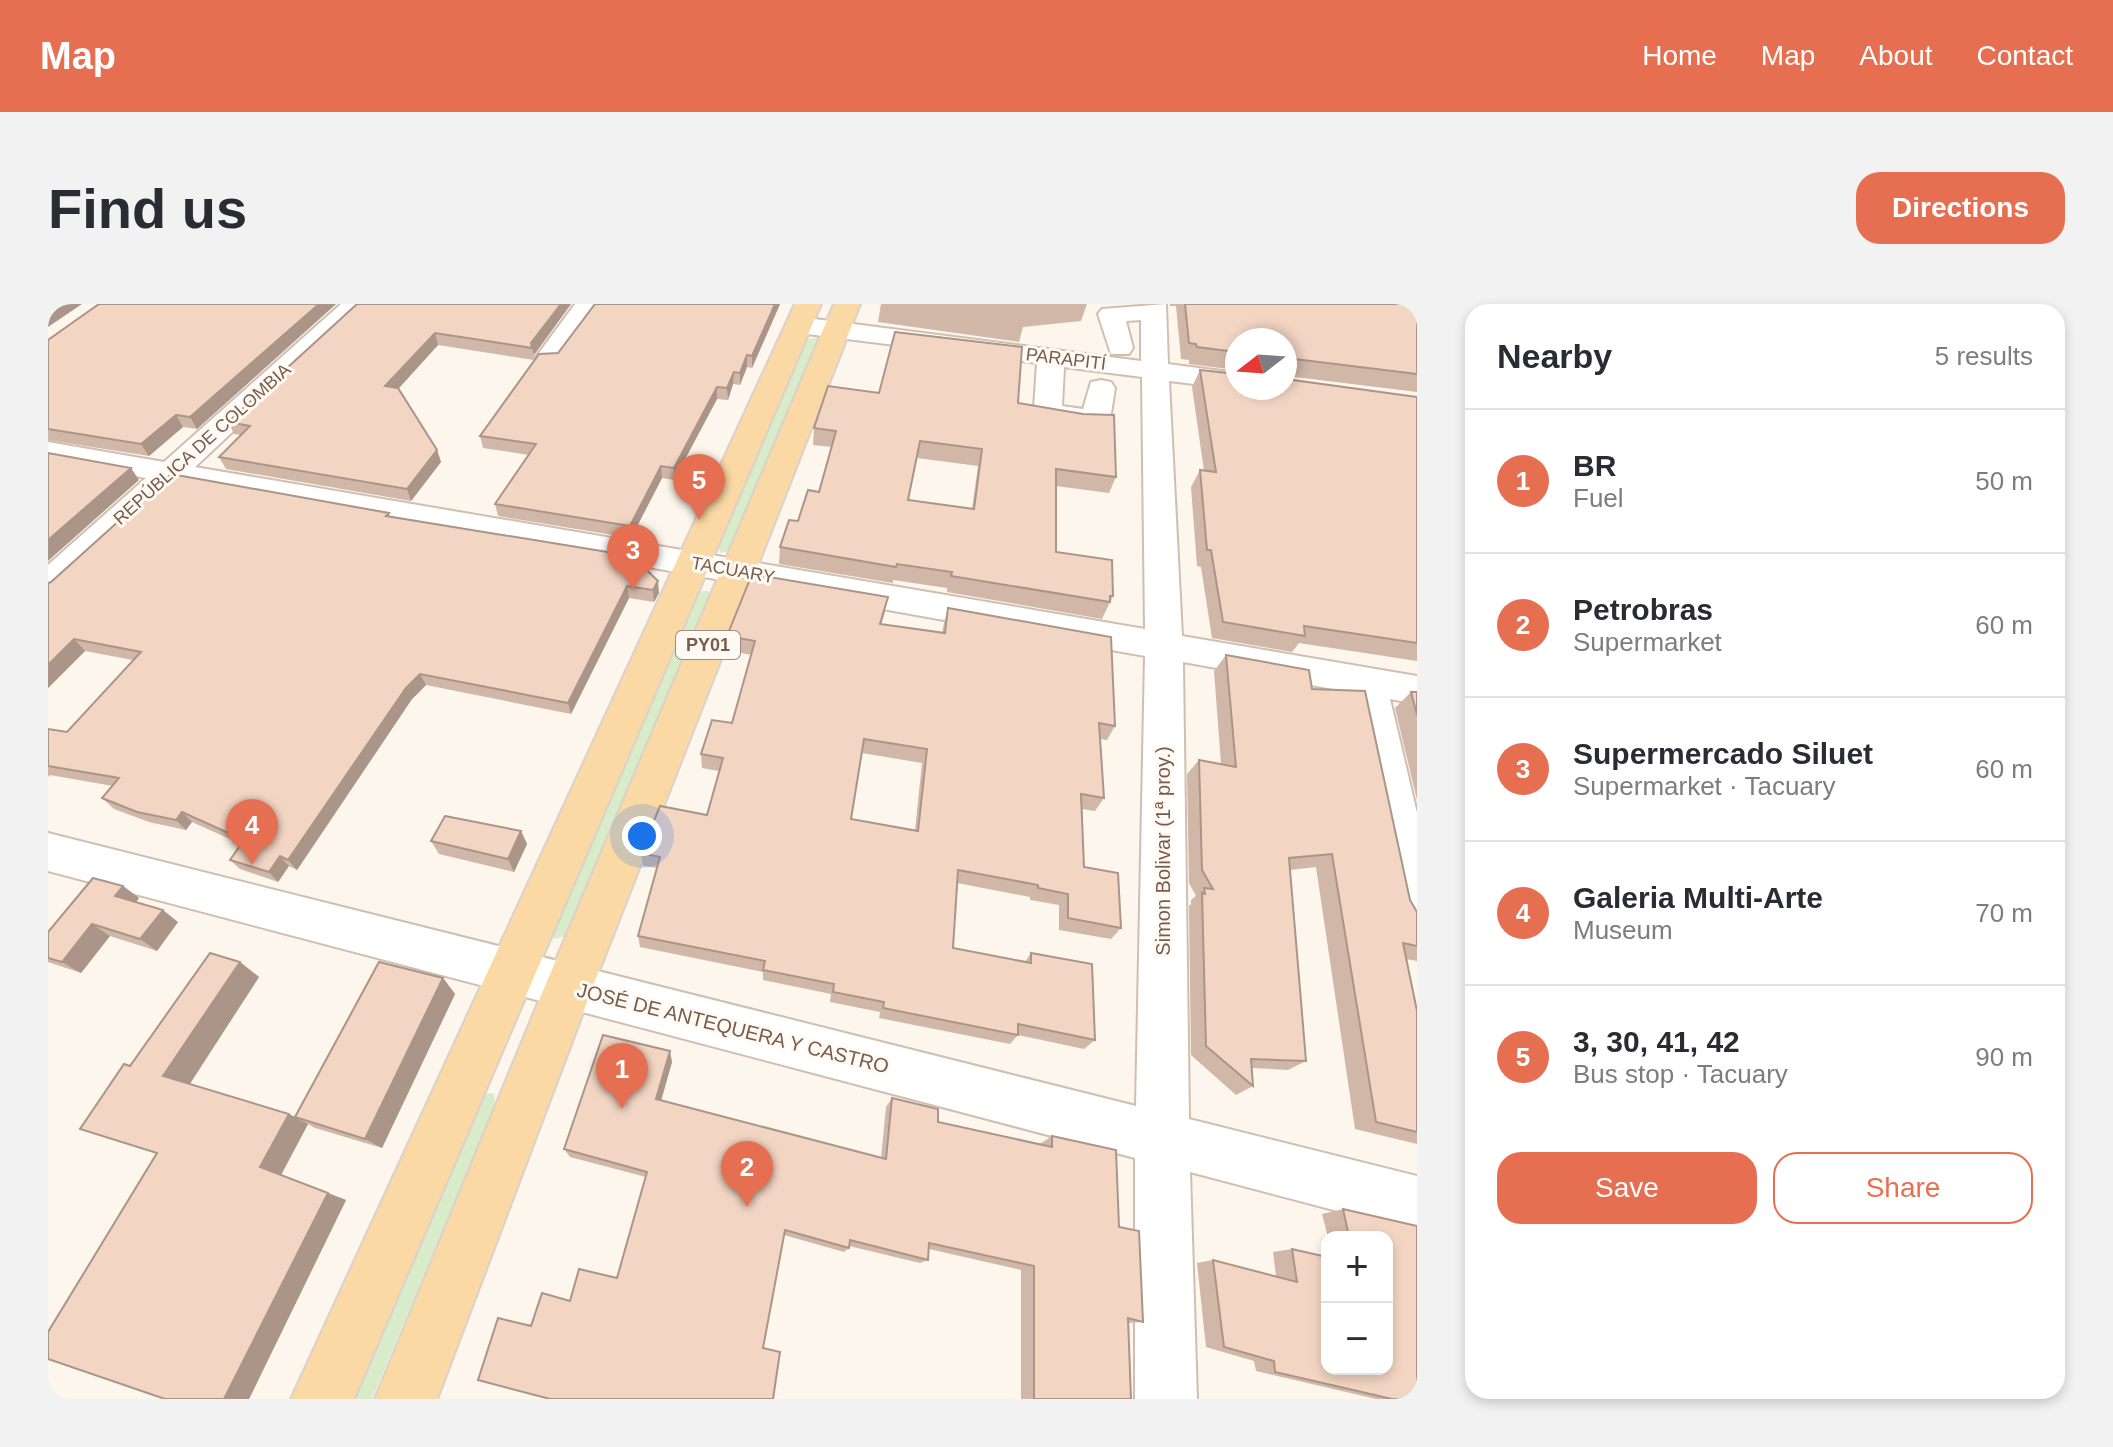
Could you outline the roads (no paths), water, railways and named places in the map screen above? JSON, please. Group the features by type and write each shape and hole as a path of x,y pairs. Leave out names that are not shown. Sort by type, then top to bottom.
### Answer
{"main road":[{"name":"PY01","path":"322,1399 804,314"},
{"name":"PY01","path":"406,1399 569,986 842,317"}],"street":[{"name":"REPÚBLICA DE COLOMBIA","path":"48,584 356,304"},
{"path":"549,357 588,304"},
{"name":"Simon Bolivar (1ª proy.)","path":"1153,308 1137,359 1164,645 1162,1138 1166,1399"},
{"name":"PARAPITÍ","path":"804,314 842,317 1051,357 1137,359 1225,378"},
{"path":"1051,357 1048,409 1052,413 1095,420 1101,388"},
{"name":"TACUARY","path":"48,451 1417,690"},
{"path":"1367,681 1417,912"},
{"name":"JOSÉ DE ANTEQUERA Y CASTRO","path":"48,852 1417,1204"}],"place":[{"name":"3, 30, 41, 42","path":"699,520"},
{"name":"Supermercado Siluet","path":"633,590"},
{"name":"Galeria Multi-Arte","path":"252,865"},
{"name":"BR","path":"622,1109"},
{"name":"Petrobras","path":"747,1207"}]}
